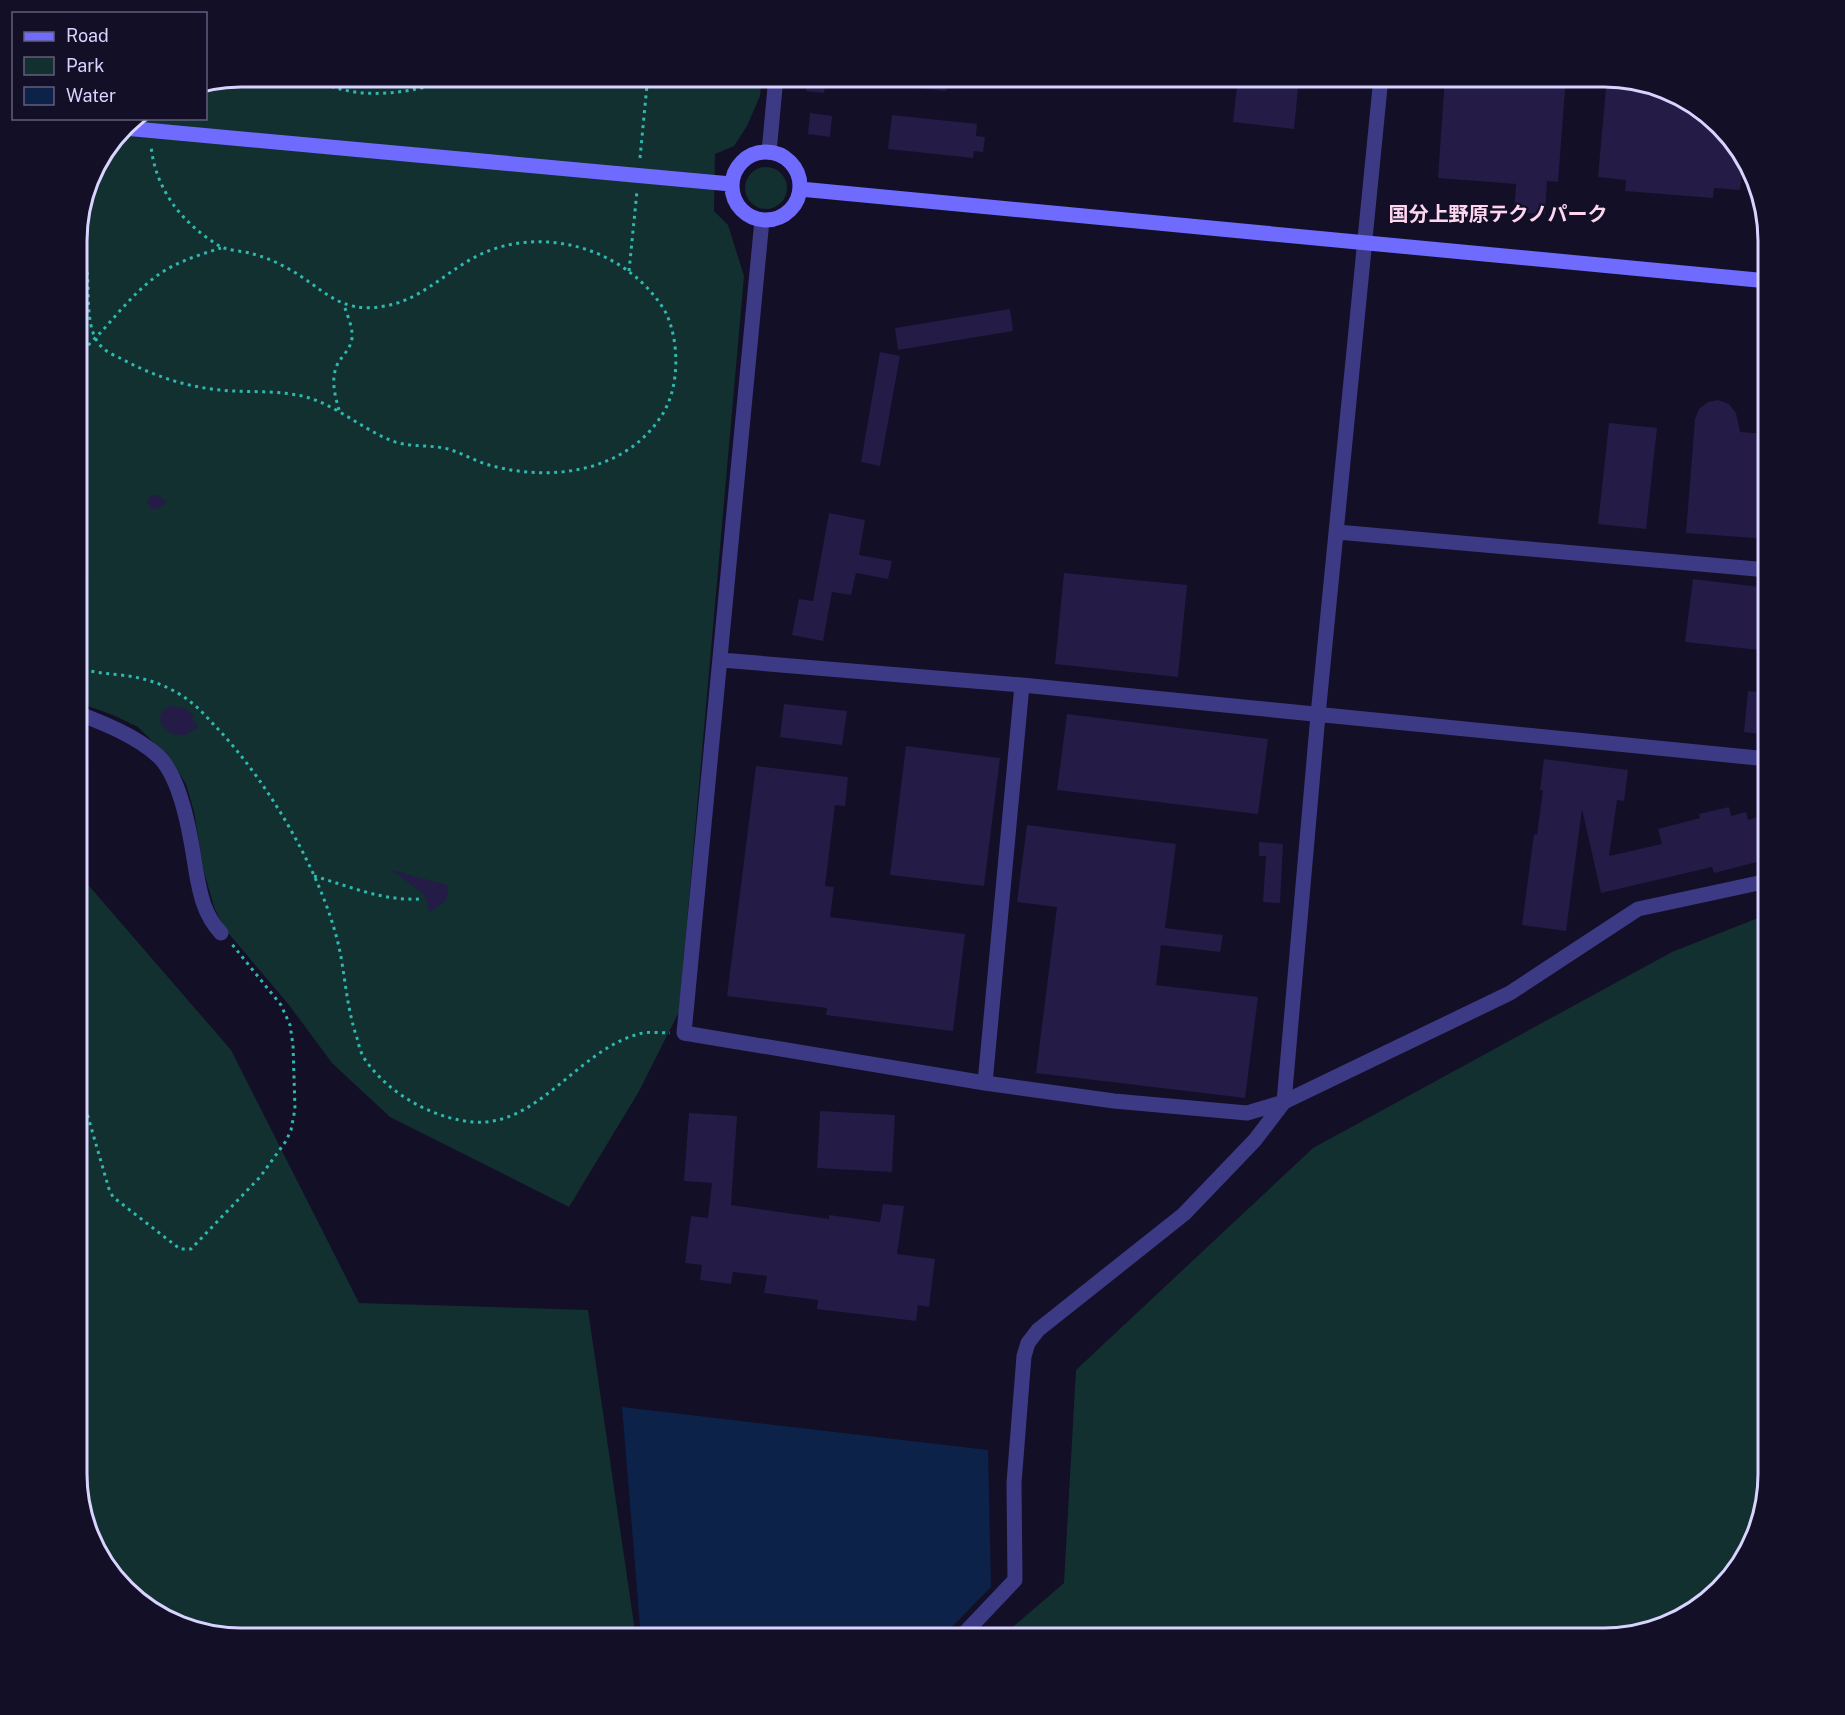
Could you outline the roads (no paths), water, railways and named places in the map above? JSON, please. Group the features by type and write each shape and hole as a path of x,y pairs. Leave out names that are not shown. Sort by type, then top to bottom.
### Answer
{"street":[{"path":"769,152 775,87"},
{"path":"969,1628 1015,1580 1014,1483 1024,1356 1028,1343 1038,1330 1184,1214 1255,1140 1284,1102 1318,715 1380,87"},
{"path":"135,129 731,184"},
{"path":"769,152 779,154 789,160 800,178 798,200 792,209 773,220 752,218 743,212 736,204 731,184 734,173 748,157 769,152"},
{"path":"800,189 1758,280"},
{"path":"762,220 684,1033 985,1083 1114,1101 1246,1113 1284,1102 1510,993 1638,909 1758,883"},
{"path":"1337,532 1758,569"},
{"path":"721,660 1022,685 1758,758"},
{"path":"985,1083 1022,685"},
{"path":"87,717 118,729 159,756 177,786 185,810 206,912 221,933"}],"water":[{"path":"622,1407 988,1450 991,1587 951,1628 640,1628"}],"district":[{"name":"国分上野原テクノパーク","path":"1498,214"}]}
